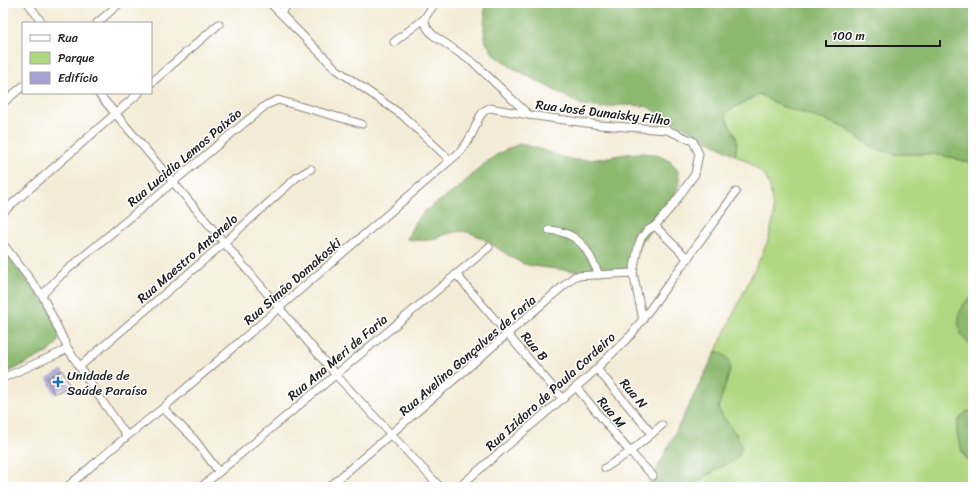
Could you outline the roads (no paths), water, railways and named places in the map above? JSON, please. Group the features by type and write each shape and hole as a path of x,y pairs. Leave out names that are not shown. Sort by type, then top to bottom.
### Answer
{"street":[{"path":"28,3 41,22"},
{"path":"98,22 120,3"},
{"path":"270,3 336,69 402,115 450,160"},
{"path":"281,13 289,3"},
{"path":"394,42 424,19 435,3"},
{"name":"Rua José Dunaisky Filho","path":"424,19 427,28 433,36 474,63 529,115 600,125 667,130 694,141 699,154 695,174 673,205 655,226 648,230 641,238 633,273"},
{"path":"152,81 219,24"},
{"path":"3,103 22,87"},
{"path":"99,94 172,183 335,374 440,487"},
{"path":"3,212 138,94"},
{"name":"Rua Lucidia Lemos Paixão","path":"42,295 61,275 266,105 278,100 362,124"},
{"name":"Rua Simão Domakoski","path":"67,487 163,408 461,151 471,136 480,116 485,109 490,108 529,115"},
{"name":"Rua Maestro Antonelo","path":"79,367 224,243 297,177 311,169"},
{"name":"Rua Izidoro de Paula Cordeiro","path":"459,487 597,369 643,320 736,192"},
{"path":"655,226 688,259"},
{"path":"549,230 562,231 572,235 582,244 591,256 599,275"},
{"path":"3,244 42,295 68,349 128,436"},
{"name":"Rua Ana Meri de Faria","path":"201,487 489,247"},
{"path":"633,273 643,320"},
{"name":"Rua Avelino Gonçalves de Faria","path":"329,487 391,436 575,276 633,273"},
{"name":"Rua B","path":"456,274 509,334 563,399"},
{"path":"3,378 68,349"},
{"name":"Rua N","path":"597,369 652,434"},
{"name":"Rua M","path":"576,387 630,452 653,476"},
{"path":"163,408 194,439 219,472"},
{"path":"604,468 630,452 662,425"}],"place":[{"name":"Unidade de Saúde Paraíso","path":"58,382"}]}
